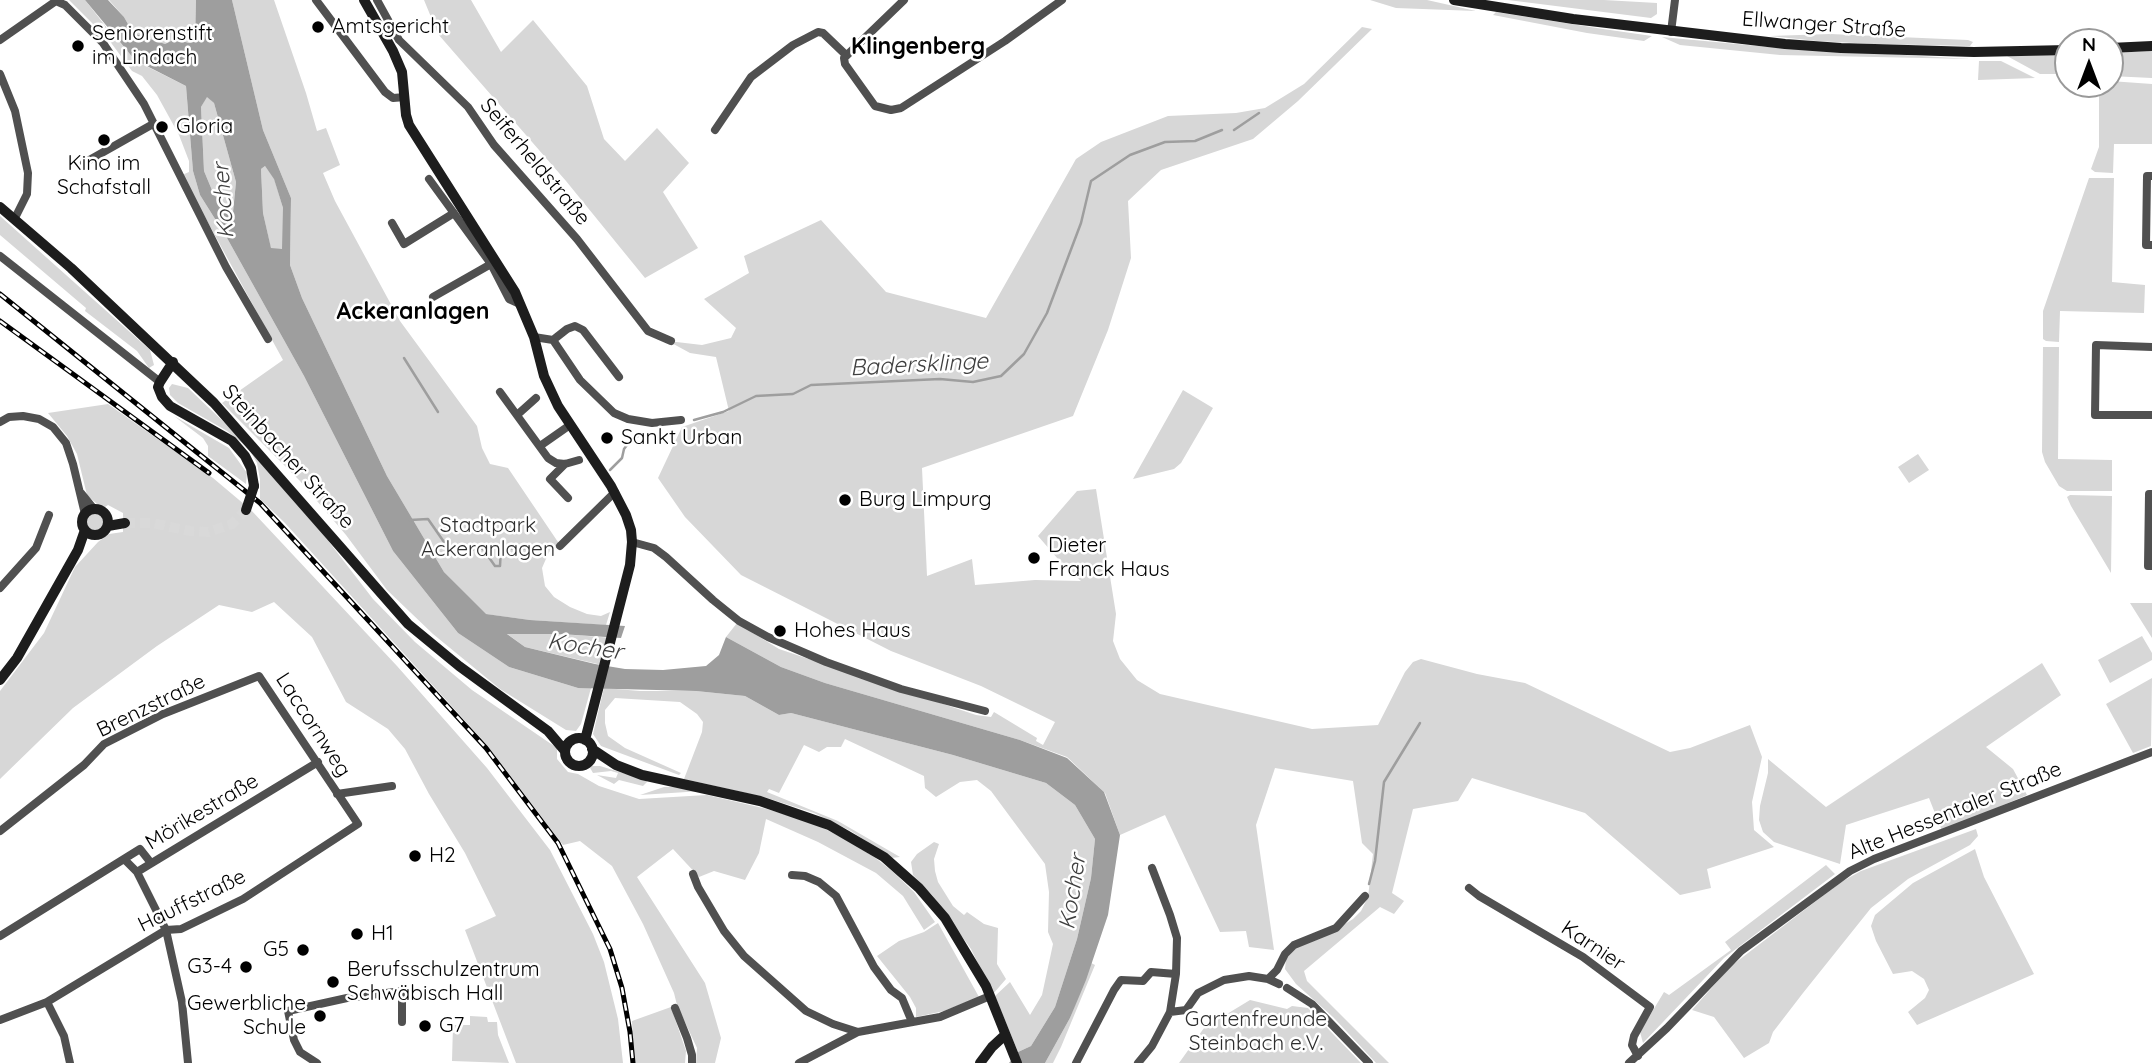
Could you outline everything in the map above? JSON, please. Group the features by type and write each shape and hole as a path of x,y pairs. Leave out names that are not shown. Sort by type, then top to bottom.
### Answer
{"main road":[{"path":"364,0 402,72 409,125 515,292 534,337 544,376 570,425 594,457 626,515 632,542 630,565 584,742 592,755 588,762 581,766 573,765 566,759 568,743 584,742"},
{"name":"Ellwanger Straße","path":"1454,0 1671,32 1841,48 1974,52 2054,50"},
{"path":"2124,47 2152,46"},
{"name":"Steinbacher Straße","path":"0,207 215,403 408,624 459,666 548,731 565,751"},
{"path":"173,362 158,387 162,397 170,406 232,441 245,456 251,468 254,486 246,510"},
{"path":"90,512 105,513 108,523 103,533 89,532 82,522 90,512"},
{"path":"108,523 123,523"},
{"path":"0,680 17,658 89,532"},
{"name":"Steinbacher Straße","path":"548,731 584,742 616,765 642,775 760,801 829,825 884,857 919,888 945,918 990,996 1017,1063"},
{"name":"Steinbacher Straße","path":"588,762 616,765"},
{"path":"980,1063 1005,1035"}],"street":[{"path":"316,0 385,92 393,98 405,97"},
{"name":"Seiferheldstraße","path":"377,0 399,40 468,107 494,145 577,239 649,331 671,341"},
{"path":"904,0 846,55 845,64 875,106 891,110 901,108 1005,41 1062,0"},
{"path":"1671,32 1675,0"},
{"path":"0,40 56,1 65,5 103,43 144,104 226,267 268,339"},
{"path":"715,130 751,76 793,45 818,32 823,33 846,55"},
{"path":"0,74 15,111 28,173 27,194 15,218"},
{"path":"84,163 153,124"},
{"path":"2152,176 2147,176 2146,245 2152,245"},
{"path":"429,179 491,264 509,299 520,304"},
{"path":"392,223 404,244 454,213"},
{"path":"0,256 160,382"},
{"path":"433,297 491,264"},
{"path":"552,340 567,328 575,326 583,330 619,377"},
{"path":"534,337 552,340 580,380 614,412 628,419 652,423 681,420"},
{"path":"2152,347 2096,345 2095,415 2152,415"},
{"path":"500,392 548,458 565,464 579,460"},
{"path":"517,415 536,398"},
{"path":"0,422 9,417 23,416 39,419 53,427 65,443 79,490 90,512"},
{"path":"540,446 570,425"},
{"path":"565,464 550,479 568,498"},
{"path":"560,546 615,492"},
{"path":"2152,494 2149,494 2148,554 2148,566 2152,566"},
{"path":"0,587 36,548 49,515"},
{"path":"632,542 654,548 721,607 739,621 768,637 825,662 901,689 985,712"},
{"name":"Laccornweg","path":"259,676 358,824"},
{"name":"Brenzstraße","path":"0,831 84,765 104,744 163,715 259,676"},
{"name":"Alte Hessentaler Straße","path":"1629,1063 1741,951 1850,871 1874,859 2152,752"},
{"name":"Mörikestraße","path":"0,936 125,860 136,872 318,762"},
{"name":"Laccornweg","path":"337,794 392,786"},
{"name":"Hauffstraße","path":"0,1020 47,1002 166,930 181,929 243,899 358,824"},
{"path":"125,860 140,849 151,863"},
{"path":"1138,1063 1152,1046 1170,1012 1176,974 1177,938 1152,868"},
{"path":"136,872 166,930 182,1002 188,1063"},
{"path":"693,873 724,932 744,956 806,1010 833,1024 858,1032"},
{"path":"792,875 805,876 836,896 874,967 891,990 902,998 912,1022"},
{"name":"Karnier","path":"1469,888 1583,957 1650,1007 1634,1036 1632,1045 1638,1056"},
{"path":"1268,979 1294,945 1336,928 1366,896"},
{"path":"1076,1063 1121,980 1143,981 1151,972 1176,974"},
{"path":"1170,1012 1186,1010 1198,993 1224,979 1249,976 1268,979 1311,1004 1369,1063"},
{"path":"317,1063 300,1052 294,1040 288,1011 348,998 402,991 402,1022"},
{"path":"799,1063 858,1032 940,1017 990,996"},
{"path":"47,1002 64,1036 70,1063"},
{"path":"675,1008 687,1038 692,1063"}],"green space":[{"path":"69,0 85,0 111,33 106,37"},
{"path":"109,0 196,0 195,41 189,43 175,39 165,44 133,33 124,17"},
{"name":"Stadtpark Ackeranlagen","path":"232,0 274,0 317,131 326,128 340,165 323,173 335,201 400,321 477,426 482,448 490,464 508,468 560,545 549,552 542,568 545,586 554,597 587,614 601,616 610,612 606,625 485,614 444,572 387,476 302,298 290,265 291,198 263,130"},
{"path":"424,0 471,0 501,52 533,20 587,86 604,139 625,161 657,128 689,163 663,192 698,248 645,278 566,181 438,34"},
{"path":"1370,0 1427,0 1476,11 1396,8"},
{"path":"1508,0 1657,3 1657,14 1651,18"},
{"path":"1496,12 1652,36 1644,41 1587,33 1493,15"},
{"path":"1362,27 1372,29 1298,101 1253,139 1161,170 1128,201 1131,258 1108,330 1073,416 922,468 927,576 972,559 975,585 1035,580 1081,581 1038,536 1077,491 1096,489 1116,614 1113,641 1120,659 1137,680 1160,694 1312,729 1378,725 1405,672 1413,662 1421,659 1525,683 1670,752 1690,748 1750,725 1762,757 1752,802 1754,830 1774,847 1707,869 1711,888 1680,895 1585,813 1472,778 1458,801 1413,809 1392,893 1404,901 1394,914 1380,907 1304,971 1307,981 1389,1063 1376,1063 1333,1017 1296,984 1285,969 1286,959 1295,946 1337,929 1353,919 1361,911 1368,897 1373,854 1362,843 1353,781 1275,768 1256,825 1274,950 1249,947 1246,931 1220,932 1165,815 1120,835 1105,793 1067,757 1020,740 825,683 781,667 726,637 737,623 779,649 976,715 991,717 994,712 1037,738 1036,741 1043,745 1055,722 981,686 891,651 741,575 685,517 658,478 682,427 729,411 716,357 690,353 668,341 702,345 731,338 736,328 704,299 749,273 744,256 821,220 886,292 986,318 1076,159 1101,142 1168,116 1236,113 1265,108 1304,84"},
{"path":"1830,34 1973,42 1970,46 1874,44 1770,36"},
{"path":"114,36 138,62 186,86 193,171 200,195 304,376 393,551 458,633 509,667 578,688 591,688 581,724 576,731 566,730 500,689 433,634 387,590 346,535 300,481 222,403 283,360 182,175 189,172 189,161 179,135 157,95 142,76 132,71 109,40"},
{"path":"1662,37 1769,47 1971,59 1780,55 1680,45"},
{"path":"2152,51 2152,78 2124,77 2124,52"},
{"path":"2054,54 2054,74 2040,74 2007,56"},
{"path":"1979,61 2001,61 2035,78 1978,80"},
{"path":"2124,82 2152,84 2152,144 2114,144 2113,173 2095,172 2091,169 2099,147 2099,98 2124,98"},
{"path":"207,96 214,103 236,182 233,212 214,195 204,171 201,107"},
{"path":"265,166 274,178 283,208 283,249 271,249 263,213 261,169"},
{"path":"2089,178 2114,178 2112,282 2145,285 2144,313 2060,311 2059,342 2046,341 2043,339 2043,311"},
{"path":"0,216 150,350 154,365 149,368 137,351 85,311 86,308 0,235"},
{"path":"2043,347 2059,347 2058,459 2112,460 2112,491 2067,491 2059,486 2045,462 2042,452"},
{"path":"172,384 188,388 249,446 316,525 373,599 415,642 472,690 557,748 557,759 568,772 639,799 707,795 813,823 873,856 892,871 914,892 935,922 924,930 903,896 876,873 818,842 766,819 759,853 745,880 714,871 699,877 673,849 637,877 705,983 721,1038 715,1063 696,1063 697,1048 674,993 643,924 612,866 580,841 563,845 487,745 260,499 257,463 249,449 227,431 178,403 170,395 169,388"},
{"path":"1183,390 1213,408 1181,463 1174,469 1133,479"},
{"path":"108,404 213,478 251,510 397,666 487,768 550,850 593,934 604,962 618,1019 623,1063 516,1063 465,930 496,916 465,853 405,749 388,729 346,702 312,637 274,602 252,612 219,605 157,646 73,708 0,779 0,691 44,633 75,567 98,542 109,534 123,532 123,513 108,505 105,507 97,504 87,495 77,454 67,436 48,413"},
{"path":"174,416 229,448 247,473 246,484 208,456 208,446 203,438"},
{"path":"1918,454 1929,470 1909,483 1898,467"},
{"path":"2112,496 2111,573 2071,506 2067,497"},
{"path":"95,513 101,516 104,522 101,528 95,531 89,528 86,522 89,516"},
{"path":"2130,603 2152,603 2152,638"},
{"path":"506,633 613,638 606,666 525,647"},
{"path":"2142,636 2152,653 2152,660 2110,683 2098,660"},
{"path":"2042,663 2061,695 1986,747 2013,769 2027,795 1942,831 1929,798 1846,825 1840,864 1774,842 1763,832 1759,820 1768,759 1826,807"},
{"path":"2152,678 2151,746 2133,753 2106,704"},
{"path":"604,688 696,691 745,696 779,715 791,713 953,755 1046,783 1075,805 1095,839 1091,878 1077,939 1055,1007 1031,1046 1018,1052 995,996 1010,982 1030,1015 1042,995 1053,944 1048,932 1049,892 1045,864 991,791 977,780 960,782 936,797 925,788 924,776 845,739 841,747 827,747 819,752 804,745 779,793 769,789 767,792 838,821 900,857 891,858 851,831 814,813 764,797 684,779 702,732 703,722 680,702 615,698 605,710 608,736 625,748 681,773 679,775 601,746 593,734"},
{"path":"589,766 600,766 647,782 643,786 619,780 614,784 597,775 616,778 618,773 593,773"},
{"path":"664,787 680,787 702,791 640,795"},
{"path":"1976,829 1978,836 1970,845 1908,879 1871,908 1773,1032 1769,1043 1744,1058 1714,1017 1692,1010 1731,966 1841,882 1861,871"},
{"path":"934,842 939,844 934,859 938,882 953,906 964,915 967,912 984,924 998,928 997,964 1006,979 993,994 971,949 932,895 913,875 911,862"},
{"path":"1975,849 1984,877 2034,974 1917,1025 1908,1012 1925,998 1929,990 1924,979 1912,971 1893,974 1871,926 1875,915 1913,883"},
{"path":"1826,865 1835,874 1724,958 1643,1043 1640,1032 1664,992 1669,995 1731,950 1725,942"},
{"path":"938,923 979,997 944,1011 916,1017 916,1008 910,997 877,956 899,941 924,932"},
{"path":"1091,963 1095,965 1061,1047 1053,1063 1045,1063 1070,1018"},
{"name":"Gartenfreunde Steinbach e.V.","path":"1250,1000 1287,1009 1292,1006 1308,1008 1361,1063 1179,1063 1204,1028"},
{"path":"671,1007 686,1051 685,1063 634,1063 632,1021"},
{"path":"470,1016 487,1017 488,1022 497,1022 498,1035 509,1063 452,1061 453,1025 470,1025"}],"shaded area":[{"path":"85,0 108,0 124,17 133,33 165,44 175,39 189,43 195,41 196,0 232,0 263,130 291,198 290,265 302,298 387,476 444,572 486,614 530,620 625,626 621,638 507,634 525,647 595,664 625,669 663,670 706,666 719,655 726,637 781,667 825,683 1020,740 1067,758 1104,792 1120,835 1108,915 1070,1018 1045,1063 1009,1063 1018,1052 1031,1046 1055,1007 1077,939 1091,878 1095,839 1075,805 1046,783 953,755 791,713 779,715 745,696 696,691 578,688 509,667 458,633 393,551 304,376 200,195 193,171 186,86 135,60","holes":["207,97 214,103 236,182 233,212 214,195 204,171 201,107","265,166 274,179 283,208 282,249 271,248 263,213 261,169"]}],"waterway":[{"name":"Badersklinge","path":"1234,130 1259,113"},
{"name":"Badersklinge","path":"694,420 723,412 756,396 793,394 811,385 940,379 973,382 1001,376 1024,354 1047,313 1081,223 1091,181 1130,155 1165,142 1195,141 1222,130"},
{"path":"404,358 438,412"},
{"name":"Badersklinge","path":"610,470 622,458 630,441 638,436"},
{"path":"410,520 428,519 444,542 457,549 473,550"},
{"path":"480,548 495,566 500,566 503,546 514,549 543,547"},
{"path":"1369,884 1375,861 1384,782 1420,723"}],"tunnel":[{"path":"125,523 152,523 208,532 232,524 246,510"}],"railway":[{"path":"0,294 260,503 486,748 558,843 610,949 622,988 633,1063"},
{"path":"0,321 209,473"}],"place":[{"name":"Amtsgericht","path":"318,27"},
{"name":"Seniorenstift im Lindach","path":"78,46"},
{"name":"Gloria","path":"162,127"},
{"name":"Kino im Schafstall","path":"104,140"},
{"name":"Sankt Urban","path":"607,438"},
{"name":"Burg Limpurg","path":"845,500"},
{"name":"Dieter Franck Haus","path":"1034,558"},
{"name":"Hohes Haus","path":"780,631"},
{"name":"H2","path":"415,856"},
{"name":"H1","path":"357,934"},
{"name":"G5","path":"303,950"},
{"name":"G3-4","path":"246,967"},
{"name":"Berufsschulzentrum Schwäbisch Hall","path":"333,982"},
{"name":"Gewerbliche Schule","path":"320,1016"},
{"name":"G7","path":"425,1026"}],"district":[{"name":"Klingenberg","path":"918,47"},
{"name":"Ackeranlagen","path":"413,312"}],"water label":[{"name":"Kocher","path":"224,201"},
{"name":"Kocher","path":"585,647"},
{"name":"Kocher","path":"1073,892"}]}
